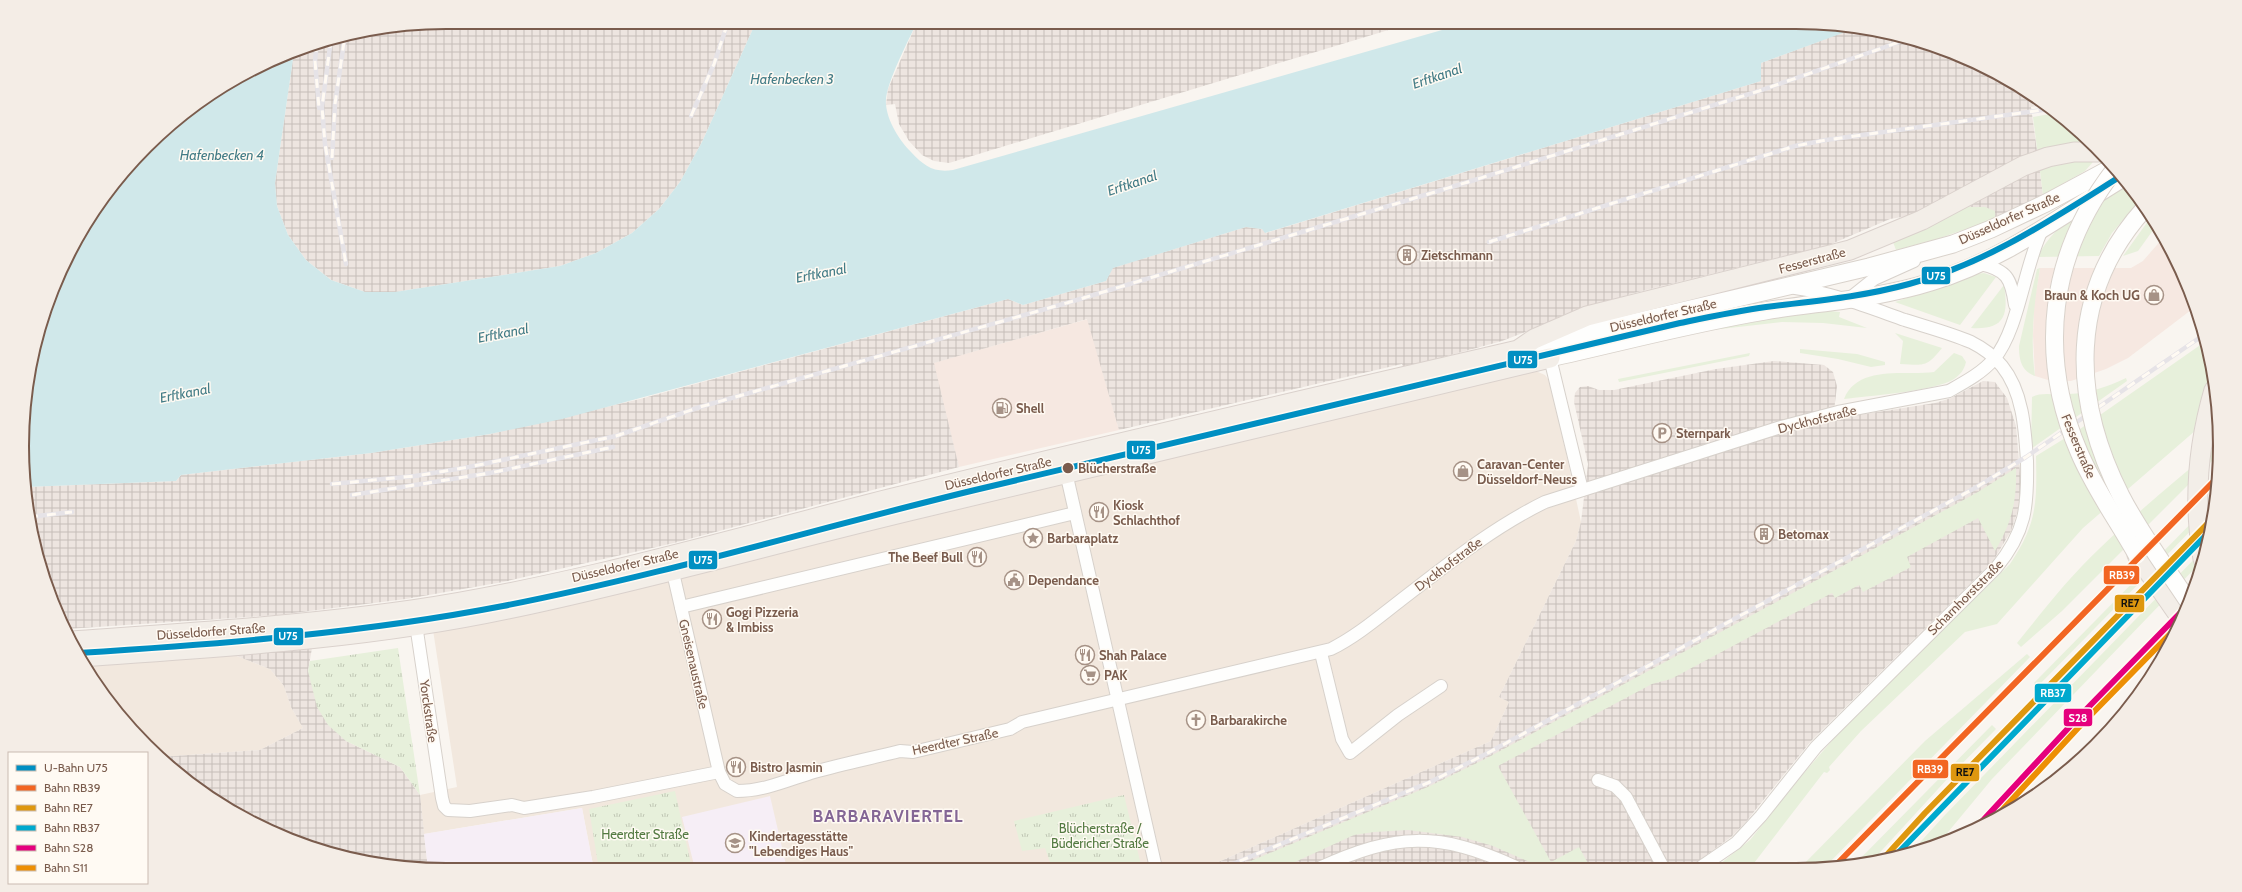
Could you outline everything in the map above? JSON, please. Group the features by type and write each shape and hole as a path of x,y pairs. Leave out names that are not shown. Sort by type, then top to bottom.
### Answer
{"main road":[{"name":"Fesserstraße","path":"1518,350 1541,336 1587,316 1843,252 1886,236 1922,220 2023,166 2048,157 2074,152 2092,152"},
{"name":"Düsseldorfer Straße","path":"86,657 284,643 415,618 502,594 670,563 1518,350 1788,287 1953,244 1991,229 2046,203 2108,169"},
{"name":"Fesserstraße","path":"2112,173 2086,212 2067,257 2056,300 2053,347 2059,392 2076,446 2091,476 2138,555 2178,613"},
{"name":"Düsseldorfer Straße","path":"1064,465 1721,319 1848,300 1892,292 1931,282 1980,264 2042,230 2118,181"},
{"name":"Fesserstraße","path":"2142,212 2121,238 2110,255 2095,291 2086,338 2086,390 2094,426 2116,485 2149,543 2185,596"},
{"path":"2201,544 2198,520 2199,461 2203,434 2210,404"},
{"name":"Düsseldorfer Straße","path":"77,640 415,618"}],"street":[{"name":"Dyckhofstraße","path":"1117,700 1321,652 1338,646 1361,631 1484,536 1545,502 1781,427 1838,412 1949,391 1985,368 1994,358 2011,325 2035,245 2042,230"},
{"path":"1848,300 1874,280 1953,244"},
{"name":"Dyckhofstraße","path":"1980,264 1996,267 2006,274 2012,286 2016,308"},
{"name":"Scharnhorststraße","path":"1707,863 1736,843 1761,816 1816,747 1996,568 2014,543 2023,523 2027,508 2028,487 2023,425 2014,386 1994,358 1971,342 1824,292 1788,287"},
{"path":"1550,358 1582,490"},
{"path":"1064,465 1155,863"},
{"path":"681,606 1075,514"},
{"name":"Gneisenaustraße","path":"670,563 720,772"},
{"name":"Yorckstraße","path":"415,618 442,798 444,806 448,810 470,811 512,805 524,808 593,797 720,772"},
{"path":"1321,652 1342,739 1350,753 1398,715 1441,686"},
{"name":"Heerdter Straße","path":"720,772 725,784 736,791 746,791 900,751 912,752 1010,729 1022,722 1117,700"},
{"path":"1598,780 1615,786 1626,797 1661,863"},
{"path":"1330,863 1360,850 1381,844 1408,841 1460,845 1487,854 1507,863"}],"shaded area":[{"path":"753,29 702,142 680,182 659,209 632,233 596,253 560,266 395,292 365,292 331,280 306,260 288,235 277,206 275,183 293,58 312,51 365,37 419,30"},
{"path":"914,29 1392,29 949,163 934,161 922,155 909,141 899,124 895,104 886,105 888,89"},
{"path":"1843,32 1877,37 1904,43 1930,51 1980,72 2005,85 2038,106 2031,107 2043,195 1995,219 1961,207 1890,219 1829,245 1634,293 1584,309 1502,341 1403,368 1402,364 1119,430 1087,319 934,363 959,467 674,543 503,582 406,599 278,615 71,629 51,580 43,554 37,527 32,487 176,481 181,475 371,453 490,434 640,399 1008,299 1023,305 1106,281 1112,268 1246,227 1262,229 1266,233 1761,81 1761,63"},
{"path":"2159,242 2181,286 2190,310 2128,358 2106,369 2071,381 2048,380 2035,376 2033,336 2034,304 2040,268 2131,268 2143,261"},
{"path":"1088,319 1119,430 959,467 933,363"},
{"path":"1774,361 1824,365 1833,372 1837,386 1833,419 1935,403 1951,398 1983,381 1995,382 2007,398 2016,426 2021,485 2019,507 2011,531 1993,561 1811,741 1745,823 1731,837 1704,857 1705,863 1216,863 1491,741 1509,702 1499,697 1576,541 1581,522 1588,464 1574,402 1575,393 1580,387 1588,386 1599,390 1614,390 1716,369"},
{"path":"1529,371 1538,372 1545,375 1551,383 1581,522 1576,541 1499,697 1509,702 1491,741 1216,863 593,863 582,808 424,834 420,795 457,787 433,630"},
{"path":"312,648 308,671 346,741 400,767 420,795 427,862 365,855 338,849 286,831 237,807 214,793 167,757 260,750 303,728 291,707 284,686 270,669 234,655"},
{"path":"234,655 270,669 284,686 291,707 303,728 260,750 167,757 132,721 99,678 91,665"},
{"name":"Kindertagesstätte \"Lebendiges Haus\"","path":"770,796 786,863 694,863 682,817"},
{"path":"582,808 593,863 427,862 424,834"}],"green space":[{"path":"2049,114 2071,132 2097,157 2085,171 2043,195 2033,117"},
{"path":"2123,187 2136,205 2112,233 2099,256 2038,257 2045,244 2054,233 2077,214"},
{"path":"1961,207 1985,207 1995,211 1995,219 1937,239 1896,250 1893,242"},
{"path":"2148,222 2153,231 2138,251 2123,256"},
{"path":"2040,268 2033,322 2035,376 2030,374 2024,368 2019,346 2037,269"},
{"path":"1984,273 1996,277 1960,325 1895,302 1977,274"},
{"path":"2004,285 2006,305 2002,319 1991,326 1971,328"},
{"path":"1831,311 1840,312 1839,317 1867,328 1823,323 1782,322 1703,331 1781,317"},
{"path":"1895,333 1942,348 1932,359 1924,364 1900,364 1903,341"},
{"path":"2201,345 2205,365 2212,416 2083,528 1997,624 1965,632 1861,731 1829,767 1830,770 1827,773 1824,772 1754,863 1721,863 1750,840 1842,729 2010,564 2026,537 2034,513 2036,456 2080,429"},
{"path":"1800,349 1857,354 1885,362 1885,365 1871,367 1838,359 1800,353"},
{"path":"1750,353 1749,356 1619,382 1618,379"},
{"path":"1954,353 1962,356 1966,362 1959,375 1945,383 1918,390 1844,399 1851,388 1860,381 1871,376 1897,373 1934,372"},
{"path":"2126,378 2127,381 2031,449 2032,397 2041,394 2064,394 2091,391"},
{"path":"2213,449 2212,461 2062,611 2021,647 2017,643 2056,594 2113,535"},
{"path":"2016,468 2016,491 2012,511 2006,530 1995,551 1978,518 1907,557 1911,567 1863,592 1859,585 1835,598 1832,593 1671,679 1652,684 1498,766 1551,862 1579,847 1588,863 1532,863 1493,846 1462,837 1408,830 1354,835 1293,863 1246,863 1430,786 1487,758 1978,492"},
{"path":"2208,506 2207,514 2037,687 2034,683"},
{"path":"2199,554 2194,569 1992,779 1946,835 1918,845"},
{"path":"398,648 420,795 400,767 346,741 328,725 317,707 308,671 310,661"},
{"path":"2027,654 2030,657 1831,861 1805,863 1925,741"},
{"path":"1992,725 1996,729 1949,777 1878,855 1862,857"},
{"name":"Heerdter Straße","path":"675,791 691,863 598,863 589,809"},
{"name":"Blücherstraße / Büdericher Straße","path":"1124,795 1141,863 1050,863 1045,848 1022,851 1014,821"}],"water":[{"path":"753,29 914,29 889,86 886,96 887,110 891,124 916,157 925,165 946,171 1446,29 1796,29 1844,32 1761,63 1761,81 1265,233 1262,229 1246,227 1113,268 1106,281 1023,305 1008,299 562,419 490,434 371,453 181,475 176,481 32,487 29,446 30,419 37,365 51,312 61,286 85,237 99,214 132,171 171,132 214,99 262,72 293,58 275,183 277,206 288,235 306,260 331,280 365,292 395,292 560,266 596,253 632,233 659,209 680,182 702,142"}],"railway":[{"path":"691,116 714,64 726,29"},
{"path":"332,158 335,104 344,42"},
{"path":"332,484 415,476 469,467 616,436 700,407 1070,302 1468,182 1759,91 1899,42"},
{"path":"330,45 322,107 325,144 346,264"},
{"path":"316,50 315,61 319,108"},
{"path":"1489,242 1795,146 1826,140 2043,110"},
{"path":"1235,863 1430,782 1486,754 1975,488 2026,457 2199,338"},
{"path":"352,495 490,473 613,447"},
{"path":"35,516 72,512"}],"metro line":[{"name":"U75","path":"84,653 185,646 292,636 398,623 503,606 562,594 681,566 975,490 1680,323 1744,310 1838,298 1909,284 1965,265 1992,252 2045,223 2116,179"}],"rail line":[{"name":"RB39","path":"1841,860 2211,484"},
{"name":"RE7","path":"1889,852 1925,813 2205,526"},
{"name":"RB37","path":"1901,850 2202,539"},
{"name":"S28","path":"1987,816 2073,723 2176,617"},
{"name":"S11","path":"2006,806 2078,728 2165,639"}],"place":[{"name":"Zietschmann","path":"1407,255"},
{"name":"Braun & Koch UG","path":"2154,295"},
{"name":"Shell","path":"1002,408"},
{"name":"Sternpark","path":"1662,433"},
{"name":"Blücherstraße","path":"1068,468"},
{"name":"Caravan-Center Düsseldorf-Neuss","path":"1463,471"},
{"name":"Kiosk Schlachthof","path":"1099,512"},
{"name":"Betomax","path":"1764,534"},
{"name":"Barbaraplatz","path":"1033,538"},
{"name":"The Beef Bull","path":"977,557"},
{"name":"Dependance","path":"1014,580"},
{"name":"Gogi Pizzeria & Imbiss","path":"712,619"},
{"name":"Shah Palace","path":"1085,655"},
{"name":"PAK","path":"1090,675"},
{"name":"Barbarakirche","path":"1196,720"},
{"name":"Bistro Jasmin","path":"736,767"},
{"name":"Kindertagesstätte \"Lebendiges Haus\"","path":"735,843"}],"district":[{"name":"BARBARAVIERTEL","path":"888,816"}],"water label":[{"name":"Erftkanal","path":"1437,76"},
{"name":"Hafenbecken 3","path":"792,79"},
{"name":"Hafenbecken 4","path":"222,155"},
{"name":"Erftkanal","path":"1132,183"},
{"name":"Erftkanal","path":"821,273"},
{"name":"Erftkanal","path":"503,333"},
{"name":"Erftkanal","path":"185,393"}]}
